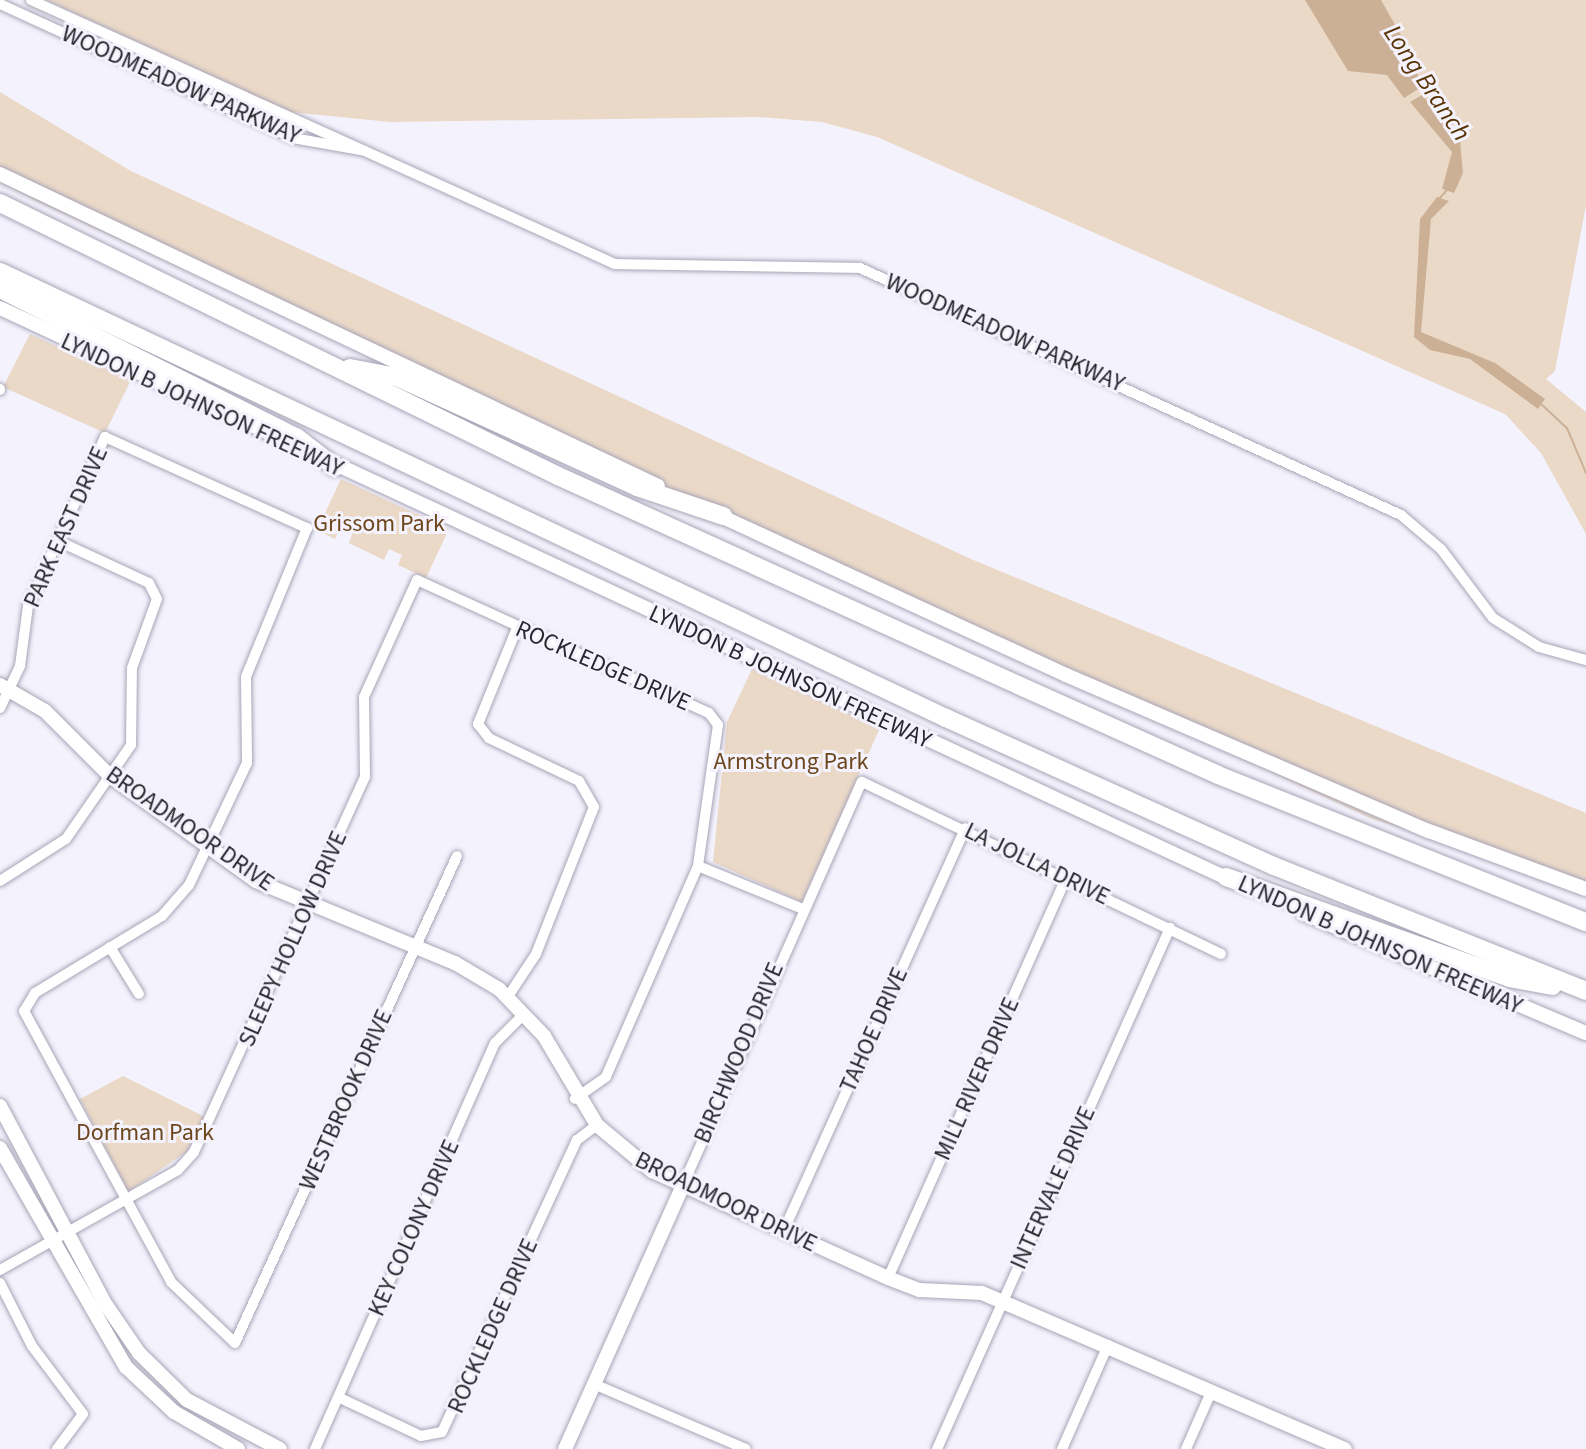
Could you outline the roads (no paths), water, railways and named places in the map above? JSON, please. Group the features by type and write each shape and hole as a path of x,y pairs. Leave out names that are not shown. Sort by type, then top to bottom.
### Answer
{"highway":[{"path":"0,203 328,364 1218,775 1586,922"},
{"name":"LYNDON B JOHNSON FREEWAY","path":"0,272 946,718 1274,866 1586,991"},
{"path":"0,289 296,437 335,467"},
{"path":"328,364 397,377 637,487 723,516"},
{"path":"1226,877 1509,978 1586,991"}],"main road":[{"path":"0,174 1066,675 1429,831 1586,889"},
{"name":"LYNDON B JOHNSON FREEWAY","path":"0,308 335,467 1226,877 1586,1033"},
{"name":"BROADMOOR DRIVE","path":"4,687 45,711 109,775 209,845 308,906 468,970 507,998 544,1036 575,1099 633,1159 783,1232 888,1278 1004,1301 1212,1390 1313,1443 1345,1449"},
{"path":"0,1106 116,1322 160,1374 187,1400 280,1449"},
{"path":"0,1148 126,1367 174,1412 238,1449"},
{"name":"BIRCHWOOD DRIVE","path":"565,1449 683,1185"}],"street":[{"name":"WOODMEADOW PARKWAY","path":"31,0 615,264 860,268 1401,515 1441,549 1493,618 1539,647 1586,660"},
{"name":"WOODMEADOW PARKWAY","path":"0,4 293,138 365,151"},
{"name":"PARK EAST DRIVE","path":"0,708 28,606 105,437 307,528 246,677 250,751 209,845"},
{"path":"0,881 66,839 131,745 132,668 157,599 149,583 58,541"},
{"name":"ROCKLEDGE DRIVE","path":"417,580 709,713 718,725 698,866 606,1077 575,1099"},
{"name":"SLEEPY HOLLOW DRIVE","path":"0,1270 178,1170 194,1152 365,777 361,709 371,676 417,580"},
{"path":"507,998 536,954 594,807 579,781 489,738 478,724 517,628"},
{"name":"LA JOLLA DRIVE","path":"855,788 869,781 1221,954"},
{"name":"BIRCHWOOD DRIVE","path":"683,1185 855,788"},
{"name":"TAHOE DRIVE","path":"783,1232 965,828"},
{"path":"125,1200 24,1011 35,993 175,905 209,845"},
{"name":"WESTBROOK DRIVE","path":"125,1200 184,1299 235,1343 457,856"},
{"path":"698,866 803,909"},
{"name":"MILL RIVER DRIVE","path":"888,1278 1066,879"},
{"name":"INTERVALE DRIVE","path":"937,1449 1170,928"},
{"path":"110,947 139,994"},
{"name":"KEY COLONY DRIVE","path":"315,1449 495,1043 524,1014"},
{"name":"ROCKLEDGE DRIVE","path":"340,1398 421,1436 442,1432 577,1140 597,1125"},
{"path":"0,1283 32,1346 83,1414 57,1449"},
{"path":"1062,1449 1108,1345"},
{"path":"594,1384 746,1449"},
{"path":"1186,1449 1212,1390"}],"waterway":[{"name":"Long Branch","path":"1438,200 1447,190"},
{"name":"Long Branch","path":"1540,403 1567,428 1586,473"}],"park label":[{"name":"Grissom Park","path":"379,524"},
{"name":"Armstrong Park","path":"791,762"},
{"name":"Dorfman Park","path":"145,1133"}]}
